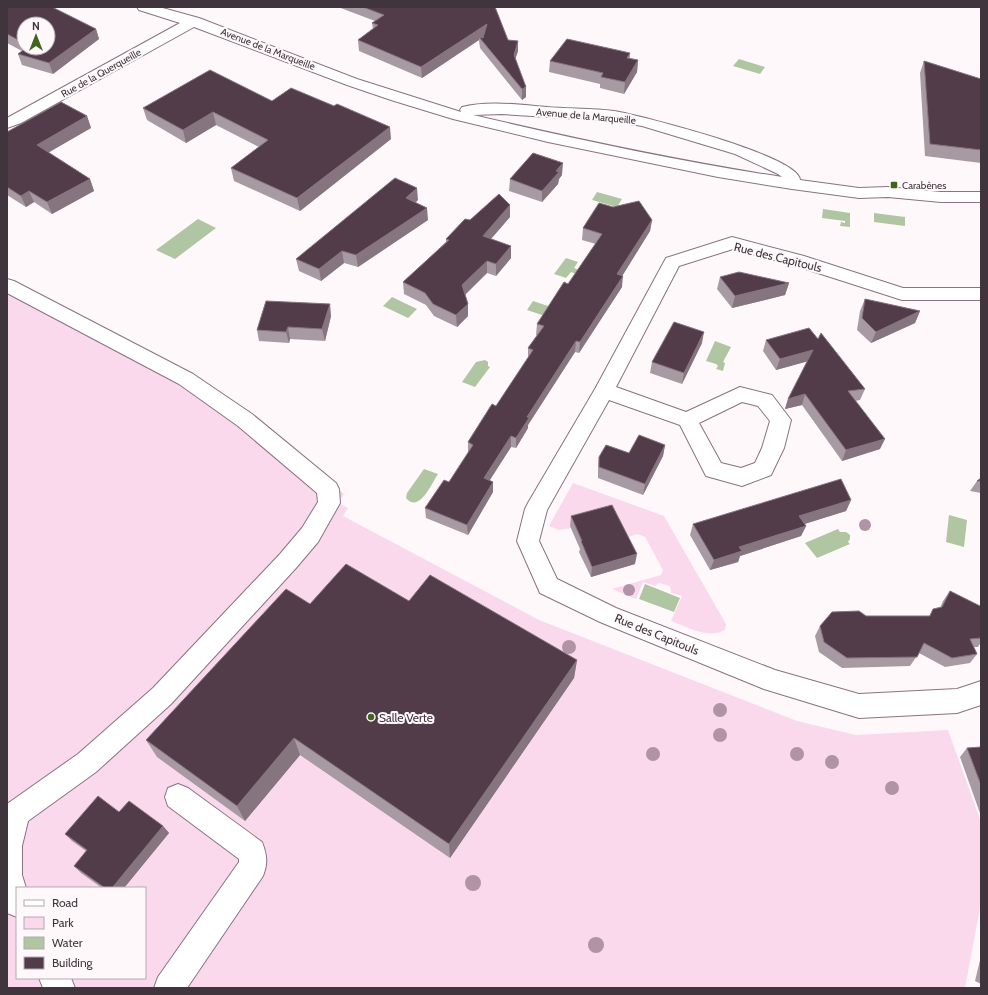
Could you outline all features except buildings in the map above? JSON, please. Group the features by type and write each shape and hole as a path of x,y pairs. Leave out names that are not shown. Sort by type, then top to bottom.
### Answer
{"street":[{"name":"Avenue de la Marqueille","path":"144,7 194,22 352,82 459,116 555,138 710,171 792,184 859,193 888,192 941,197 981,197"},
{"name":"Rue de la Querqueille","path":"7,123 194,22"},
{"name":"Avenue de la Marqueille","path":"459,116 466,110 481,108 613,116 645,122 741,151 784,170 792,177 792,184"},
{"name":"Avenue de la Marqueille","path":"859,193 881,200 981,211"},
{"name":"Rue des Capitouls","path":"981,294 902,294 798,260 732,244 672,262 604,391 536,509 528,541 548,586 608,615 773,681 859,706 957,701 981,693"},
{"path":"7,285 186,379 245,420 328,489 329,503 310,535 288,561 162,696 87,763 17,813 8,846 8,875 16,900"},
{"path":"604,391 687,420 714,470 742,478 763,469 773,448 781,420 766,400 740,394 687,420"},
{"path":"169,988 253,866 252,852 178,797"},
{"path":"55,979 60,988"}],"green space":[{"path":"7,278 202,379 344,494 338,503 348,508 343,516 539,620 797,721 856,735 948,730 981,822 981,903 965,988 7,988"},
{"path":"573,483 664,516 726,624 725,630 712,633 698,632 671,621 682,596 671,593 670,586 659,583 655,586 643,582 636,599 612,589 661,575 663,570 645,537 638,534 622,539 571,526 571,528 559,530 549,526"}],"water":[{"path":"739,59 765,67 760,74 733,66"},
{"path":"597,192 622,199 617,207 592,200"},
{"path":"823,209 850,213 850,227 840,226 841,222 845,223 845,221 822,218"},
{"path":"874,213 905,217 905,226 874,222"},
{"path":"198,219 216,228 175,259 156,250"},
{"path":"566,258 578,262 574,268 579,270 577,274 571,272 566,278 554,274"},
{"path":"392,297 417,309 408,318 383,306"},
{"path":"533,301 560,310 554,319 527,310"},
{"path":"715,341 731,347 723,362 725,363 723,371 716,369 718,366 716,364 706,361"},
{"path":"485,360 488,362 488,366 490,367 475,387 462,382 476,362"},
{"path":"424,469 438,474 425,495 416,502 411,502 406,498 407,493"},
{"path":"949,515 967,520 964,547 946,542"},
{"path":"838,529 840,532 846,532 850,535 848,542 850,544 817,558 805,543"},
{"path":"645,584 680,598 674,612 639,599"}],"place":[{"name":"Carabènes","path":"894,185"},
{"name":"Salle Verte","path":"371,717"}]}
